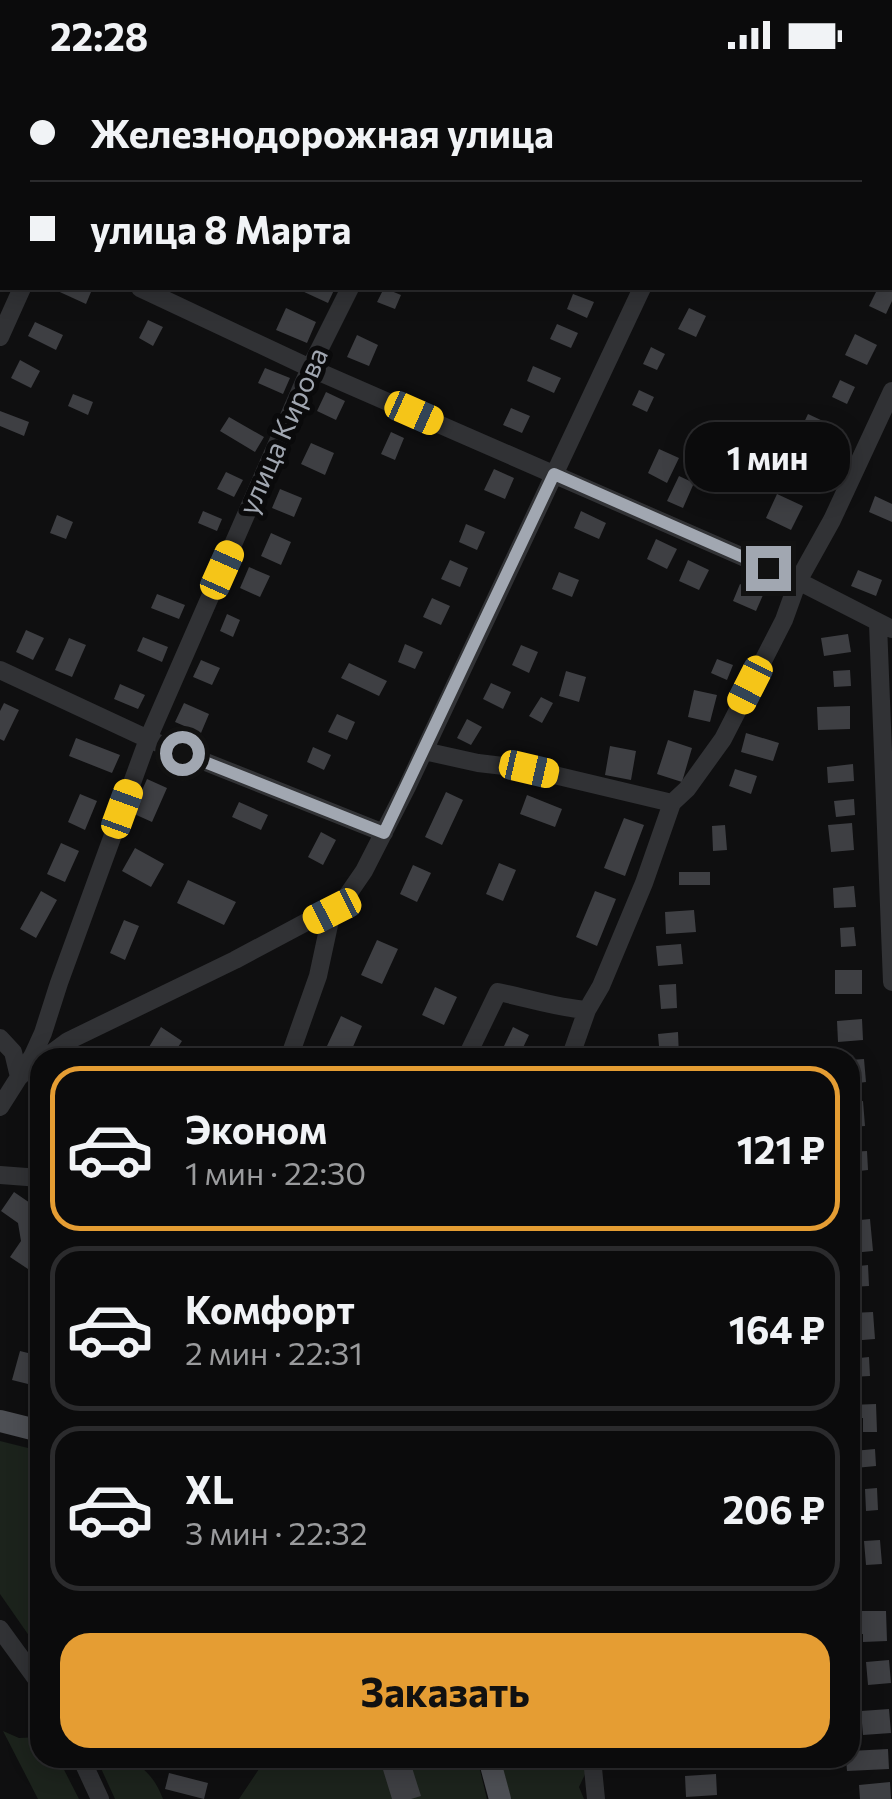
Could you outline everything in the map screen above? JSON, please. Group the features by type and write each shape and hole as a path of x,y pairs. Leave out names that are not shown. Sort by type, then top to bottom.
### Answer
{"main road":[{"path":"0,1421 30,1428"},
{"path":"492,1768 500,1799"}],"street":[{"path":"0,337 21,290"},
{"path":"144,290 310,368 798,581 885,626 892,982"},
{"name":"улица Кирова","path":"36,1048 148,740 310,368 349,290"},
{"path":"58,1048 342,903 384,833 641,290"},
{"path":"573,1048 586,1010 644,883 672,803 723,739 892,391"},
{"path":"0,670 148,740 384,833"},
{"path":"424,751 529,769 672,803"},
{"path":"292,1048 318,976 332,911"},
{"path":"471,1048 498,992 566,1009 586,1010"},
{"path":"0,1038 13,1052 18,1077 30,1068"},
{"name":"улица Кирова","path":"0,1107 30,1059"},
{"path":"0,1175 30,1177"},
{"path":"0,1629 30,1670"},
{"path":"86,1768 100,1799"},
{"path":"593,1768 596,1799"}],"shaded area":[{"path":"0,1441 30,1448 30,1637 0,1594"},
{"path":"3,1731 19,1738 30,1737 30,1768 63,1768 79,1799 38,1799"},
{"path":"101,1768 141,1768 154,1780 163,1799 115,1799"},
{"path":"260,1768 479,1768 487,1799 239,1799"},
{"path":"503,1768 588,1768 579,1787 584,1799 511,1799"}],"building":[{"path":"55,290 91,292 86,304"},
{"path":"302,290 334,290 328,303"},
{"path":"383,290 401,295 395,309 377,302"},
{"path":"877,290 892,290 886,314 869,306"},
{"path":"573,294 594,302 587,318 567,309"},
{"path":"286,308 316,322 307,343 276,330"},
{"path":"689,308 706,316 696,337 678,329"},
{"path":"148,320 163,327 153,346 139,338"},
{"path":"35,322 63,335 56,350 28,336"},
{"path":"557,324 578,333 571,348 550,339"},
{"path":"855,334 877,345 867,365 845,355"},
{"path":"357,335 378,345 369,366 347,357"},
{"path":"651,347 665,354 657,370 643,364"},
{"path":"20,360 40,371 31,388 11,378"},
{"path":"533,366 561,378 554,393 527,381"},
{"path":"265,368 290,378 283,394 258,383"},
{"path":"840,380 855,387 847,404 832,397"},
{"path":"639,390 654,397 647,412 632,405"},
{"path":"326,392 345,401 336,420 317,411"},
{"path":"73,394 93,402 88,415 68,406"},
{"path":"511,408 530,416 522,433 503,425"},
{"path":"0,411 29,422 24,436 0,426"},
{"path":"808,414 838,428 828,450 798,435"},
{"path":"229,417 264,437 255,452 220,431"},
{"path":"766,430 830,461 815,491 752,461"},
{"path":"391,432 404,438 395,460 381,454"},
{"path":"311,443 334,453 325,475 301,464"},
{"path":"659,449 679,458 667,483 648,473"},
{"path":"494,469 514,478 505,499 484,490"},
{"path":"226,472 243,480 234,497 217,489"},
{"path":"679,476 694,483 683,508 667,501"},
{"path":"280,489 302,498 294,517 272,508"},
{"path":"777,494 803,506 791,530 766,518"},
{"path":"875,496 892,504 892,522 869,512"},
{"path":"203,511 222,519 217,531 198,523"},
{"path":"581,511 606,523 599,539 574,528"},
{"path":"57,515 73,522 66,539 50,533"},
{"path":"466,524 485,532 477,550 459,542"},
{"path":"271,533 291,542 281,565 261,556"},
{"path":"656,539 677,549 667,569 647,559"},
{"path":"450,560 468,568 460,587 441,579"},
{"path":"688,560 709,570 699,590 679,581"},
{"path":"249,567 270,576 260,597 240,588"},
{"path":"858,570 882,580 876,596 851,586"},
{"path":"559,572 579,580 572,597 552,589"},
{"path":"740,584 763,595 756,611 733,601"},
{"path":"157,594 185,605 179,619 151,608"},
{"path":"432,598 450,606 441,625 423,617"},
{"path":"227,614 240,620 233,637 220,631"},
{"path":"26,630 44,638 33,660 16,652"},
{"path":"848,634 851,652 824,656 821,638"},
{"path":"143,637 168,647 162,662 137,651"},
{"path":"69,638 86,645 72,677 55,670"},
{"path":"405,644 423,652 415,669 398,662"},
{"path":"521,645 538,652 529,673 512,665"},
{"path":"717,659 733,665 727,680 711,673"},
{"path":"201,660 220,668 212,685 193,677"},
{"path":"349,663 387,681 379,696 341,678"},
{"path":"850,670 851,686 834,687 833,671"},
{"path":"566,671 586,677 579,702 559,696"},
{"path":"491,683 511,692 503,709 483,699"},
{"path":"120,684 145,695 138,709 114,699"},
{"path":"694,690 717,695 710,722 688,717"},
{"path":"541,697 553,703 542,723 529,716"},
{"path":"4,703 19,710 4,741 0,739 0,711"},
{"path":"184,703 209,714 201,733 175,722"},
{"path":"850,706 850,729 818,730 817,707"},
{"path":"337,714 355,722 347,740 328,732"},
{"path":"467,719 482,727 471,745 457,738"},
{"path":"746,733 779,743 773,761 741,752"},
{"path":"76,738 120,755 112,773 69,756"},
{"path":"668,740 692,748 682,782 657,774"},
{"path":"610,746 636,751 631,780 605,775"},
{"path":"313,747 331,755 324,770 307,762"},
{"path":"853,764 854,781 828,783 827,767"},
{"path":"735,769 757,776 751,794 729,786"},
{"path":"147,779 167,788 152,822 132,813"},
{"path":"446,792 463,800 442,845 425,837"},
{"path":"80,794 97,801 85,830 68,822"},
{"path":"527,795 562,809 555,827 520,814"},
{"path":"854,799 855,815 836,817 834,801"},
{"path":"239,802 268,815 261,830 232,817"},
{"path":"624,818 644,825 625,876 604,868"},
{"path":"852,823 854,850 831,852 828,825"},
{"path":"725,825 727,850 713,851 712,826"},
{"path":"321,832 336,840 323,865 308,857"},
{"path":"61,843 79,851 65,882 47,874"},
{"path":"135,848 164,864 151,887 122,871"},
{"path":"499,863 516,870 503,901 486,894"},
{"path":"413,865 431,873 417,902 400,894"},
{"path":"679,872 710,872 710,885 679,885"},
{"path":"188,880 236,902 224,925 177,903"},
{"path":"854,886 856,907 834,908 833,888"},
{"path":"41,891 57,900 36,938 20,929"},
{"path":"595,891 616,899 597,946 576,937"},
{"path":"694,910 696,932 666,934 665,912"},
{"path":"124,920 139,926 125,960 110,953"},
{"path":"854,927 856,946 841,947 840,928"},
{"path":"377,940 398,949 382,984 361,975"},
{"path":"681,944 683,964 658,966 656,946"},
{"path":"835,970 862,970 862,994 835,994"},
{"path":"676,984 677,1008 661,1009 659,985"},
{"path":"435,987 457,997 444,1025 422,1015"},
{"path":"341,1016 362,1026 352,1048 327,1046"},
{"path":"862,1019 863,1040 838,1042 837,1021"},
{"path":"161,1027 182,1041 177,1048 149,1047"},
{"path":"513,1027 529,1035 523,1048 504,1046"},
{"path":"678,1032 679,1048 659,1048 658,1034"},
{"path":"860,1059 864,1059 866,1082 860,1083"},
{"path":"863,1101 865,1126 860,1126"},
{"path":"860,1151 867,1151 868,1170 860,1171"},
{"path":"14,1192 30,1203 30,1270 10,1257 21,1241 18,1223 1,1211"},
{"path":"870,1219 873,1251 860,1252 860,1220"},
{"path":"868,1265 869,1286 860,1286 860,1266"},
{"path":"873,1312 875,1339 860,1340 860,1313"},
{"path":"20,1351 30,1354 30,1384 12,1380"},
{"path":"869,1357 870,1376 860,1377 860,1358"},
{"path":"876,1404 877,1432 863,1432 860,1405"},
{"path":"875,1449 876,1466 860,1468 860,1450"},
{"path":"877,1488 878,1510 866,1511 865,1489"},
{"path":"880,1540 882,1564 866,1565 864,1541"},
{"path":"860,1605 862,1611 886,1611 887,1641 863,1642 860,1634"},
{"path":"889,1660 891,1683 868,1685 866,1662"},
{"path":"889,1709 891,1733 863,1735 861,1711"},
{"path":"888,1749 889,1769 847,1771 860,1768 860,1750"},
{"path":"382,1768 412,1768 421,1796 392,1799"},
{"path":"169,1773 208,1783 204,1799 165,1789"},
{"path":"716,1774 717,1795 686,1797 685,1776"},
{"path":"890,1782 891,1799 860,1799 859,1785"}],"route":[{"path":"182,753 384,833 554,474 768,568"}]}
